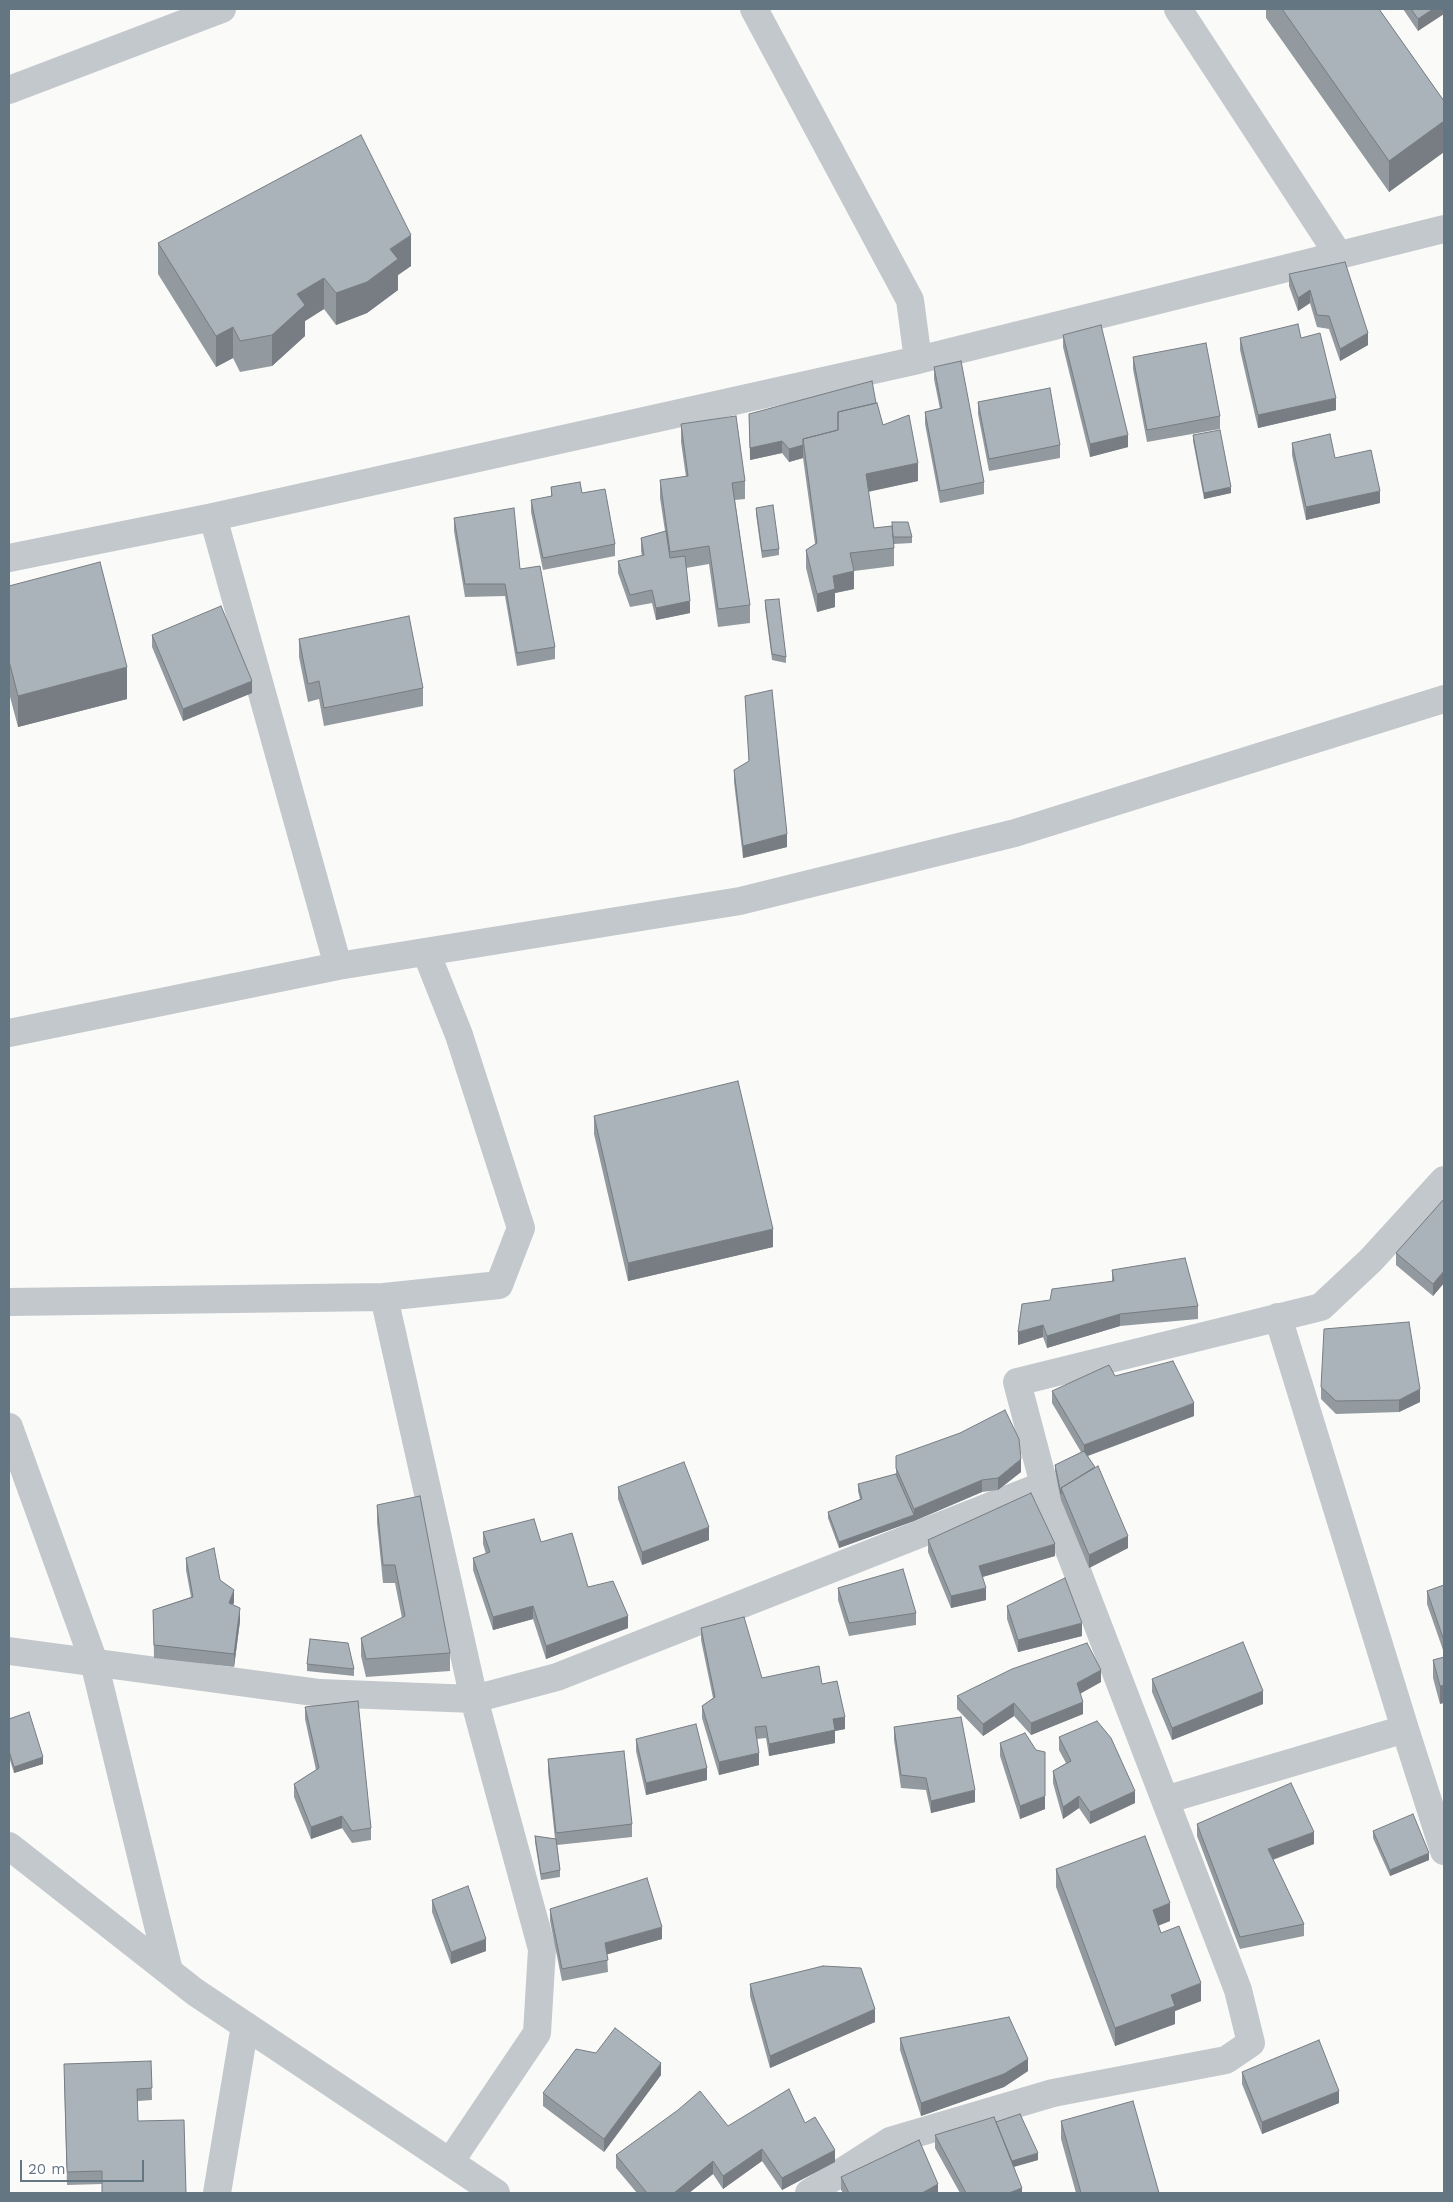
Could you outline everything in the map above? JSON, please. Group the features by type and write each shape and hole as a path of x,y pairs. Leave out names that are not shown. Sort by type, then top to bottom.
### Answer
{"street":[{"path":"9,90 222,9"},
{"path":"754,9 910,300 918,360"},
{"path":"1178,9 1338,254"},
{"path":"9,558 213,517 918,360 1444,229"},
{"path":"213,517 338,966"},
{"path":"9,1033 338,966 740,902 1015,833 1444,699"},
{"path":"9,1302 384,1297 499,1285 521,1228 459,1035 426,952"},
{"path":"809,2193 890,2141 1053,2092 1226,2060 1251,2043 1238,1990 1044,1485 1017,1382 1321,1307 1371,1260 1444,1180"},
{"path":"384,1297 474,1699 542,1949 537,2033 450,2162"},
{"path":"1278,1317 1444,1851"},
{"path":"9,1427 94,1662 169,1971"},
{"path":"9,1651 320,1693 474,1699 557,1677 1044,1485"},
{"path":"1165,1800 1405,1729"},
{"path":"9,1846 169,1971 245,2025 496,2193"},
{"path":"216,2193 245,2025"}],"building":[{"path":"1282,9 1379,9 1444,101 1444,121 1389,161"},
{"path":"1411,9 1433,9 1418,19"},
{"path":"361,135 411,235 390,249 398,259 367,282 336,293 324,278 297,294 305,305 272,335 240,341 233,327 216,336 158,243"},
{"path":"1345,262 1368,333 1340,349 1329,316 1317,315 1310,290 1298,298 1289,274"},
{"path":"1298,324 1301,338 1320,333 1336,398 1258,415 1240,338"},
{"path":"1101,325 1128,435 1090,444 1063,335"},
{"path":"1206,343 1220,416 1147,430 1133,357"},
{"path":"961,361 984,482 940,491 925,412 942,408 934,367"},
{"path":"872,381 876,403 838,412 838,430 803,439 803,445 789,449 782,441 750,448 749,414"},
{"path":"1050,388 1060,445 989,459 978,402"},
{"path":"877,403 883,425 909,415 918,463 866,474 874,528 892,526 894,548 850,553 854,571 833,576 835,589 817,594 806,550 817,543 803,439 838,430 838,412"},
{"path":"736,416 745,481 732,483 750,605 718,609 709,546 670,552 660,480 688,476 681,424"},
{"path":"1220,430 1231,487 1204,493 1193,435"},
{"path":"1330,434 1335,458 1371,450 1380,491 1306,507 1292,443"},
{"path":"580,482 582,493 605,489 615,544 543,558 531,500 552,496 551,487"},
{"path":"773,505 779,549 762,551 756,508"},
{"path":"514,508 520,569 540,566 555,647 517,653 505,584 465,584 454,518"},
{"path":"892,522 908,522 912,537 893,537"},
{"path":"666,531 670,558 685,556 690,601 656,608 652,590 630,595 618,561 644,555 641,538"},
{"path":"100,562 127,667 18,696 9,661 9,586"},
{"path":"779,599 786,657 772,654 765,600"},
{"path":"221,606 252,681 183,709 152,635"},
{"path":"409,616 423,688 324,708 319,681 308,684 299,639"},
{"path":"772,690 787,834 743,846 734,770 749,761 745,696"},
{"path":"738,1081 773,1229 628,1263 594,1116"},
{"path":"1444,1199 1444,1271 1433,1284 1396,1253"},
{"path":"1185,1258 1198,1306 1120,1314 1047,1336 1043,1325 1018,1332 1022,1304 1050,1300 1052,1289 1114,1281 1112,1270"},
{"path":"1409,1322 1420,1389 1399,1400 1336,1401 1321,1387 1324,1329"},
{"path":"1173,1361 1194,1403 1084,1445 1052,1391 1109,1365 1115,1376"},
{"path":"1005,1410 1019,1439 1021,1459 998,1478 982,1480 914,1509 896,1468 896,1456 960,1433"},
{"path":"1084,1451 1095,1467 1061,1488 1061,1494 1055,1465"},
{"path":"684,1462 709,1527 642,1552 618,1487"},
{"path":"1098,1466 1128,1536 1089,1555 1061,1488"},
{"path":"896,1474 914,1515 839,1542 828,1512 862,1499 858,1484"},
{"path":"1031,1493 1055,1544 979,1566 986,1588 951,1596 928,1540"},
{"path":"420,1496 450,1653 366,1659 361,1638 405,1616 395,1565 383,1565 377,1505"},
{"path":"534,1519 541,1542 572,1533 588,1587 613,1581 628,1616 546,1646 533,1606 493,1617 473,1558 490,1552 483,1532"},
{"path":"214,1548 220,1580 234,1590 229,1603 240,1608 234,1654 154,1645 153,1610 193,1597 186,1558"},
{"path":"903,1569 916,1613 849,1623 838,1588"},
{"path":"1065,1578 1082,1623 1018,1640 1007,1606"},
{"path":"1444,1585 1444,1638 1443,1638 1427,1591"},
{"path":"744,1617 762,1678 819,1666 822,1684 837,1681 845,1717 833,1719 835,1730 769,1744 766,1726 755,1727 759,1753 719,1762 702,1706 715,1697 701,1628"},
{"path":"310,1639 348,1643 354,1669 307,1664"},
{"path":"1243,1642 1263,1691 1172,1728 1152,1679"},
{"path":"1087,1643 1101,1670 1077,1683 1083,1702 1031,1723 1014,1703 983,1724 957,1696 1012,1669"},
{"path":"1444,1657 1444,1685 1440,1686 1433,1660"},
{"path":"358,1701 371,1828 352,1831 342,1816 311,1827 294,1784 319,1768 305,1707"},
{"path":"29,1712 43,1757 14,1767 9,1751 9,1719"},
{"path":"961,1717 975,1790 931,1801 926,1778 901,1775 894,1727"},
{"path":"1097,1721 1111,1738 1135,1791 1090,1812 1079,1796 1063,1807 1053,1771 1071,1761 1059,1737"},
{"path":"696,1724 707,1768 646,1783 636,1739"},
{"path":"1025,1733 1036,1750 1045,1752 1045,1796 1020,1806 1000,1743"},
{"path":"624,1751 632,1824 556,1833 548,1759"},
{"path":"1291,1783 1314,1832 1268,1849 1304,1924 1240,1937 1197,1824"},
{"path":"1413,1814 1429,1853 1390,1870 1373,1831"},
{"path":"535,1836 556,1839 560,1870 541,1874"},
{"path":"1145,1836 1170,1903 1153,1910 1161,1933 1179,1926 1201,1983 1171,1995 1175,2006 1115,2028 1056,1869"},
{"path":"647,1878 662,1927 605,1943 608,1960 562,1969 550,1909"},
{"path":"468,1886 486,1939 451,1952 432,1900"},
{"path":"823,1966 861,1968 875,2009 770,2056 750,1984"},
{"path":"1009,2017 1028,2059 1004,2074 921,2103 900,2038"},
{"path":"615,2028 661,2063 604,2139 543,2093 576,2049 596,2053"},
{"path":"1319,2040 1339,2091 1262,2122 1242,2072"},
{"path":"151,2061 152,2088 137,2089 138,2121 184,2120 186,2193 102,2193 102,2171 67,2172 64,2064"},
{"path":"789,2089 805,2123 815,2117 835,2150 782,2178 762,2149 723,2176 713,2161 674,2193 647,2193 616,2155 678,2110 700,2091 728,2126"},
{"path":"1133,2101 1159,2193 1081,2193 1061,2121"},
{"path":"1020,2114 1038,2153 1012,2161 996,2122"},
{"path":"994,2117 1022,2188 1009,2193 966,2193 935,2135"},
{"path":"919,2140 938,2184 922,2193 849,2193 841,2177"}]}
